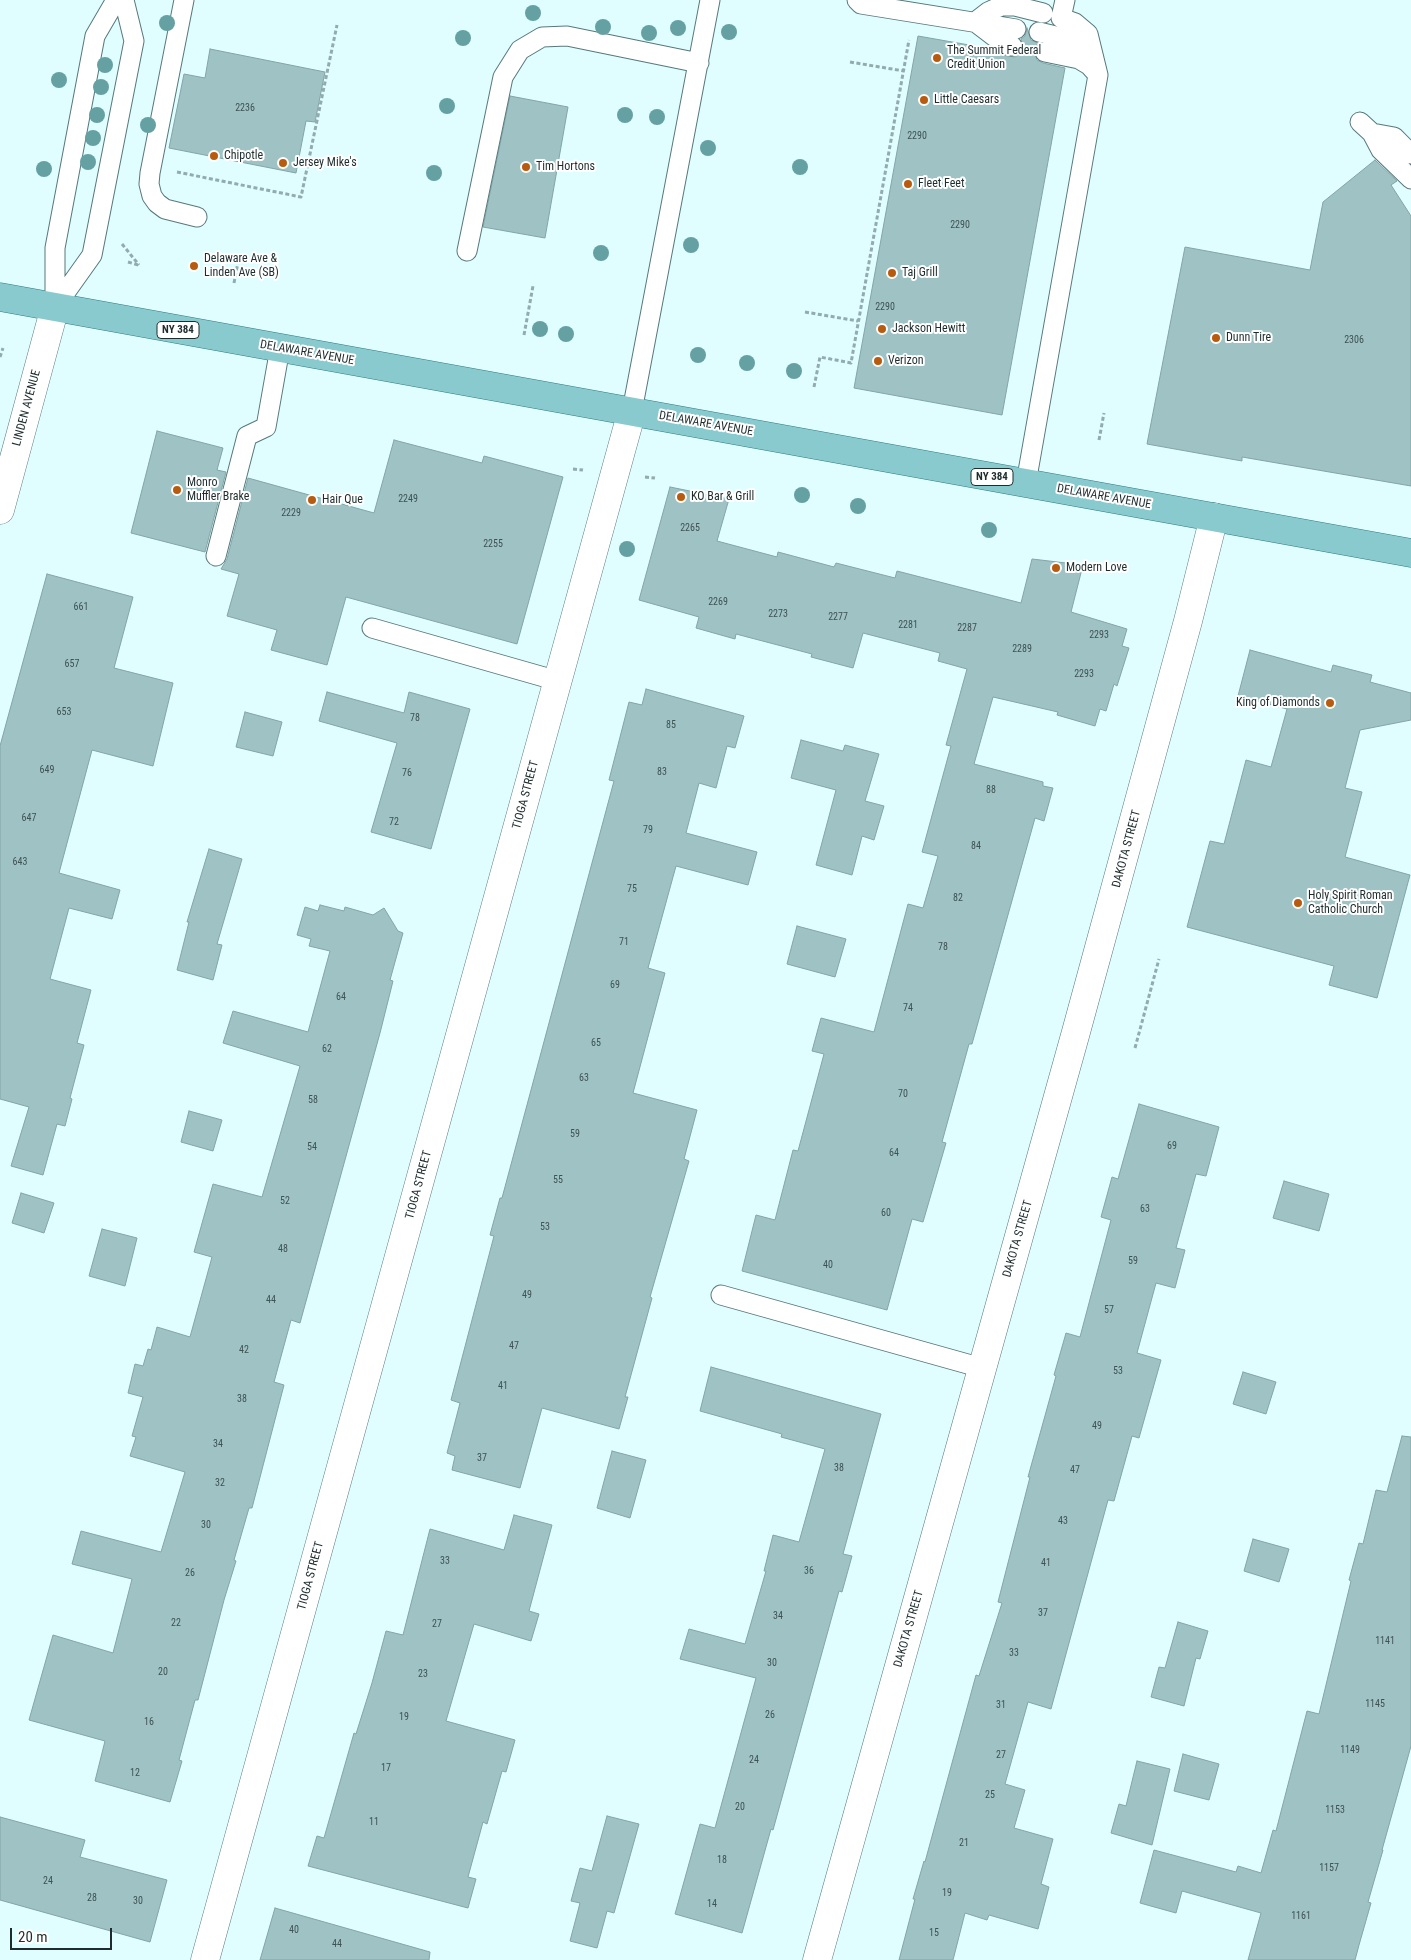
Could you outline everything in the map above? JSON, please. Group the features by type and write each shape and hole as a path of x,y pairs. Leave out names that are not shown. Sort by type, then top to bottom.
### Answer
{"main road":[{"name":"DELAWARE AVENUE","path":"0,297 1411,553"}],"street":[{"name":"LINDEN AVENUE","path":"0,510 55,306"},
{"name":"TIOGA STREET","path":"205,1960 632,411"},
{"name":"DAKOTA STREET","path":"817,1960 1101,944 1214,517"}],"lane":[{"path":"55,306 55,248 95,36 116,0"},
{"path":"55,306 92,255 134,41 124,0"},
{"path":"184,0 149,184 152,196 165,209 198,217"},
{"path":"632,411 710,0"},
{"path":"1026,483 1097,67 1088,34 1075,23 1061,18 1065,0"},
{"path":"859,2 974,22 1004,44 1014,37"},
{"path":"974,22 1001,6 1015,6 1043,14"},
{"path":"1039,32 1076,41 1087,46 1097,67"},
{"path":"467,251 503,76 520,50 542,37 567,36 699,63"},
{"path":"1045,52 1079,59 1097,67"},
{"path":"1411,154 1394,137 1366,128 1381,150 1411,179"},
{"path":"216,556 247,436 266,428 280,348"},
{"path":"372,628 558,681"},
{"path":"721,1295 982,1368"}],"path":[{"path":"170,171 301,198 337,25"},
{"path":"814,387 820,357 851,363 909,39"},
{"path":"850,62 904,71"},
{"path":"242,192 243,186"},
{"path":"128,262 139,265"},
{"path":"234,283 238,262"},
{"path":"524,335 533,286"},
{"path":"805,312 858,321"},
{"path":"3,348 0,357 9,359"},
{"path":"1099,440 1104,413"},
{"path":"1135,1048 1159,959"}],"building":[{"path":"1027,28 1031,40 1038,43 1034,50 1037,60 1065,68 1002,415 854,388 918,36 992,49 1001,55 1015,57 1023,49 1021,39 1025,36"},
{"path":"210,49 325,72 315,122 306,121 296,173 169,148 184,74 205,78"},
{"name":"Tim Hortons","path":"510,96 568,107 545,238 483,227"},
{"path":"1375,160 1397,181 1391,185 1411,216 1411,486 1242,457 1242,461 1147,444 1185,247 1310,270 1323,202"},
{"name":"Monro Muffler Brake","path":"157,431 223,448 217,470 226,472 205,552 131,533"},
{"path":"394,440 482,463 484,456 563,477 517,644 346,597 327,665 271,650 277,630 227,616 239,574 221,569 227,559 248,478 374,513"},
{"path":"670,487 729,499 717,541 777,557 778,552 834,567 836,563 895,578 897,571 1021,603 1032,559 1083,565 1071,612 1127,629 1122,646 1129,648 1117,686 1114,684 1106,711 1100,709 1095,726 1057,715 1058,712 993,697 974,764 1043,782 1043,786 1053,788 1044,821 1035,818 972,1044 969,1044 942,1142 946,1143 923,1222 912,1219 887,1310 742,1271 756,1215 775,1220 793,1150 798,1151 824,1054 812,1051 821,1018 874,1032 908,904 923,908 938,856 922,852 951,746 946,745 967,669 938,661 940,653 863,633 853,668 811,657 812,654 736,634 735,639 696,628 699,617 639,600"},
{"path":"47,574 133,597 114,668 173,683 153,766 92,750 59,873 120,890 112,919 69,908 50,979 91,990 77,1043 84,1045 70,1098 72,1099 65,1126 57,1124 43,1175 11,1166 29,1107 0,1099 0,746"},
{"path":"1250,650 1331,672 1333,665 1372,675 1370,682 1411,693 1411,720 1360,730 1345,788 1362,792 1345,857 1410,875 1377,998 1329,985 1334,966 1187,927 1210,841 1224,844 1246,760 1271,767 1287,709 1238,696"},
{"path":"646,689 744,716 735,748 727,746 716,788 699,783 686,833 757,852 748,885 676,866 648,968 665,973 633,1093 697,1110 684,1159 689,1161 650,1297 652,1298 625,1397 628,1397 619,1429 542,1408 520,1488 452,1470 455,1456 447,1453 460,1403 451,1400 494,1236 490,1235 500,1198 502,1198 614,781 609,780 629,702 642,705"},
{"path":"327,692 404,713 409,692 470,709 431,849 371,832 397,743 319,721"},
{"path":"245,712 282,722 273,756 236,747"},
{"path":"801,740 843,751 845,745 879,754 865,801 884,806 874,840 862,836 852,875 816,865 836,790 791,778"},
{"path":"209,849 242,859 217,944 222,945 213,980 177,970 189,922 187,922"},
{"path":"320,905 344,911 345,907 373,915 384,908 398,931 403,933 390,980 393,981 380,1033 300,1323 291,1320 274,1382 284,1385 252,1508 249,1508 234,1560 236,1561 198,1700 195,1700 179,1760 182,1761 170,1802 95,1781 105,1741 29,1720 53,1635 113,1653 132,1579 72,1564 81,1531 161,1552 185,1472 130,1456 136,1437 132,1436 143,1397 128,1393 135,1364 143,1366 148,1349 151,1350 157,1327 190,1337 212,1257 194,1252 213,1184 262,1197 300,1066 223,1043 233,1011 308,1032 330,951 309,946 311,939 297,935 305,907 318,911"},
{"path":"797,926 846,939 835,977 787,964"},
{"path":"1139,1104 1219,1127 1206,1176 1196,1174 1176,1248 1185,1250 1175,1288 1156,1283 1137,1353 1161,1360 1139,1438 1132,1436 1114,1501 1108,1500 1051,1709 1028,1702 1005,1784 1025,1790 1014,1828 1053,1839 1041,1884 1049,1887 1038,1929 989,1915 987,1920 965,1913 953,1960 899,1960 915,1899 913,1899 925,1862 976,1675 979,1676 1002,1603 998,1602 1030,1477 1028,1477 1056,1376 1054,1375 1066,1333 1080,1337 1111,1220 1101,1217 1112,1177 1118,1179"},
{"path":"189,1111 222,1120 213,1151 181,1142"},
{"path":"1284,1181 1329,1194 1319,1231 1273,1218"},
{"path":"21,1193 54,1203 44,1233 12,1223"},
{"path":"102,1229 137,1238 125,1286 89,1276"},
{"path":"711,1367 881,1414 843,1554 852,1556 842,1592 839,1591 773,1830 771,1829 742,1933 675,1914 700,1824 715,1828 756,1678 680,1659 689,1629 745,1644 766,1571 764,1571 773,1535 799,1542 825,1449 781,1437 782,1434 700,1411"},
{"path":"1243,1372 1276,1382 1266,1414 1233,1404"},
{"path":"1402,1436 1411,1437 1411,1746 1368,1902 1371,1903 1355,1960 1248,1960 1261,1913 1182,1891 1176,1913 1140,1903 1154,1850 1236,1872 1238,1866 1261,1873 1273,1830 1276,1831 1307,1711 1319,1714 1351,1581 1349,1580 1359,1543 1363,1544 1376,1490 1387,1492"},
{"path":"612,1451 646,1460 630,1518 597,1508"},
{"path":"514,1515 552,1525 529,1611 539,1614 531,1641 474,1624 446,1721 515,1740 506,1772 502,1771 487,1824 483,1822 468,1877 476,1879 468,1908 308,1866 317,1836 324,1838 354,1733 356,1734 372,1683 386,1631 403,1635 430,1529 504,1550"},
{"path":"1253,1539 1289,1549 1279,1582 1244,1571"},
{"path":"1178,1622 1208,1631 1200,1659 1196,1658 1184,1706 1151,1697 1159,1667 1165,1668"},
{"path":"1183,1754 1219,1764 1209,1800 1174,1791"},
{"path":"1137,1761 1170,1769 1152,1845 1111,1833 1119,1804 1126,1806"},
{"path":"607,1816 639,1824 614,1913 607,1911 597,1948 570,1941 580,1903 571,1901 580,1868 592,1871"},
{"path":"0,1817 85,1840 80,1857 167,1880 150,1942 0,1900"},
{"path":"275,1908 430,1952 429,1960 260,1960"}],"place":[{"name":"The Summit Federal Credit Union","path":"937,58"},
{"name":"Little Caesars","path":"924,100"},
{"name":"Chipotle","path":"214,156"},
{"name":"Jersey Mike's","path":"283,163"},
{"name":"Tim Hortons","path":"526,167"},
{"name":"Fleet Feet","path":"908,184"},
{"name":"Delaware Ave & Linden Ave (SB)","path":"194,266"},
{"name":"Taj Grill","path":"892,273"},
{"name":"Jackson Hewitt","path":"882,329"},
{"name":"Dunn Tire","path":"1216,338"},
{"name":"Verizon","path":"878,361"},
{"name":"Monro Muffler Brake","path":"177,490"},
{"name":"KO Bar & Grill","path":"681,497"},
{"name":"Hair Que","path":"312,500"},
{"name":"Modern Love","path":"1056,568"},
{"name":"King of Diamonds","path":"1330,703"},
{"name":"Holy Spirit Roman Catholic Church","path":"1298,903"}]}
